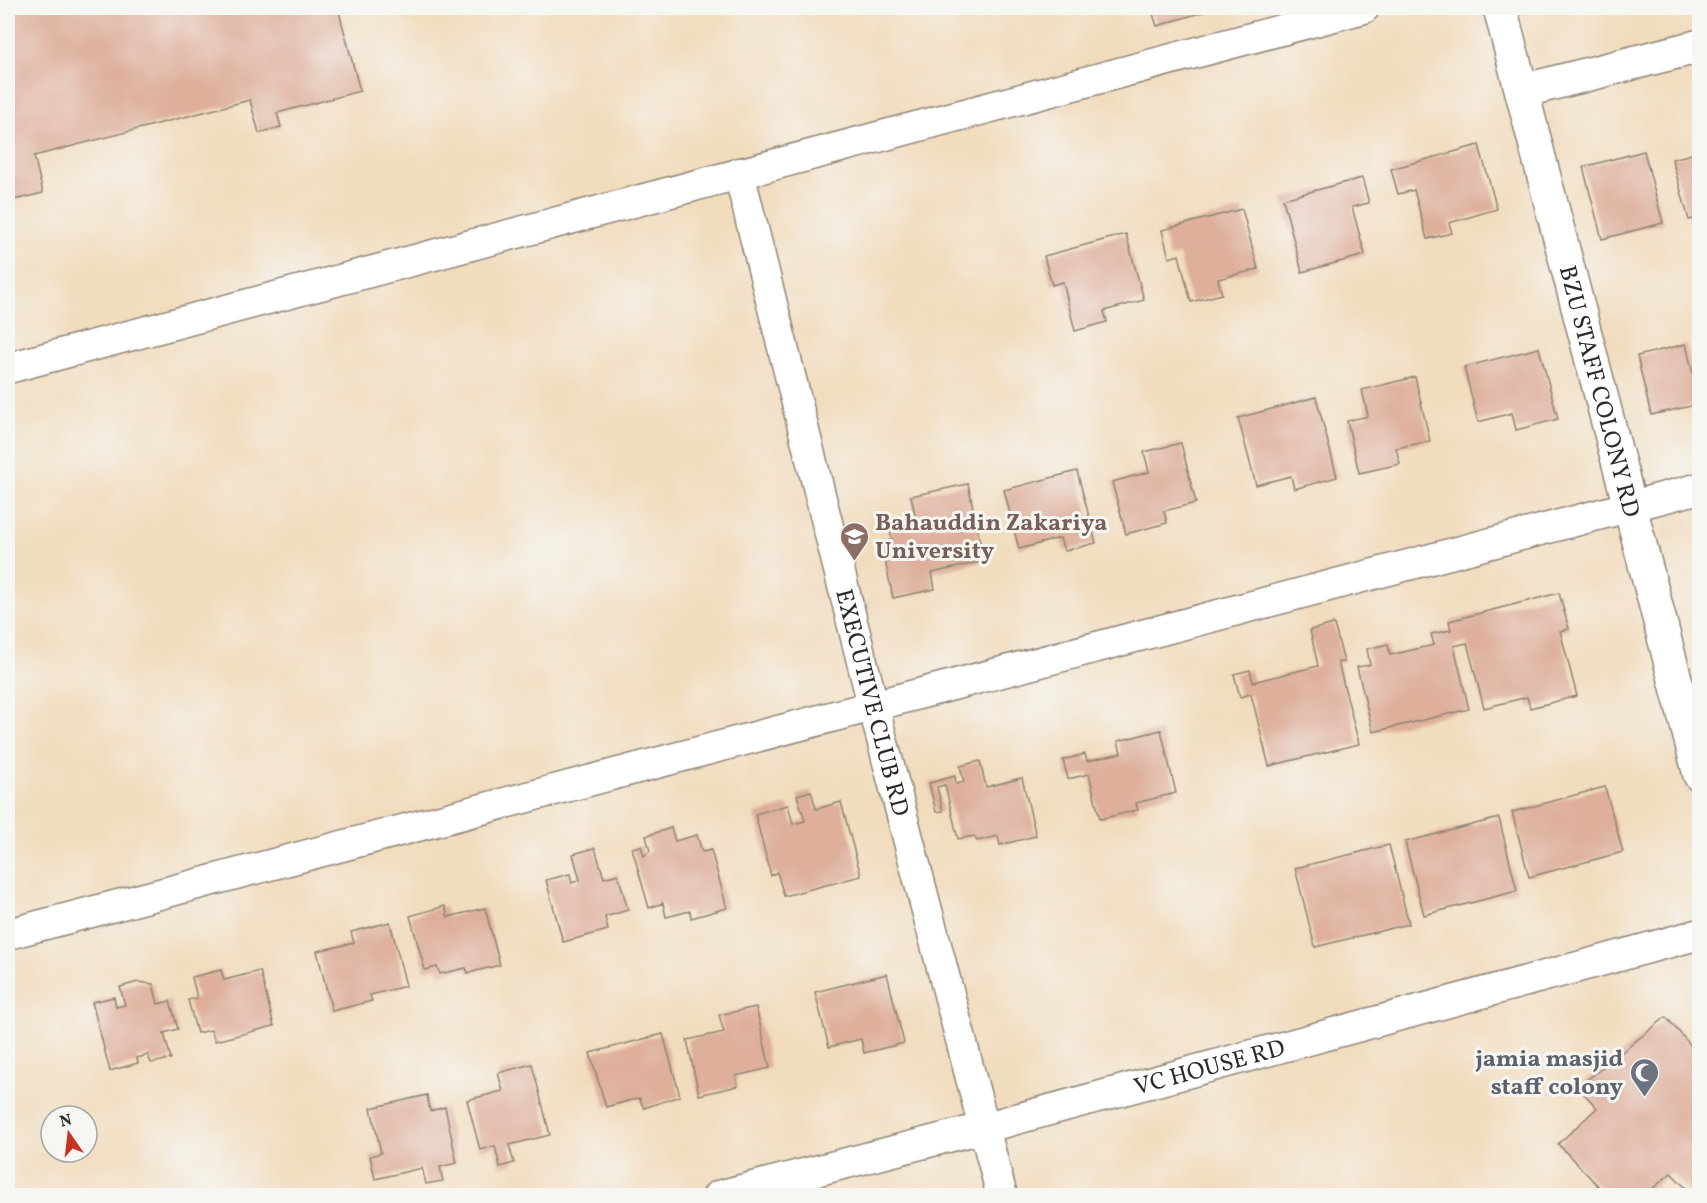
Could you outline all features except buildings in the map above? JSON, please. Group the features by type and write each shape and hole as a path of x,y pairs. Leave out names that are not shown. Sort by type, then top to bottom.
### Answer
{"street":[{"path":"8,368 1365,8"},
{"name":"BZU STAFF COLONY RD","path":"1500,8 1700,775"},
{"path":"1522,91 1700,46"},
{"name":"EXECUTIVE CLUB RD","path":"739,173 873,705 1002,1196"},
{"path":"8,934 1700,488"},
{"name":"VC HOUSE RD","path":"718,1196 983,1128 1700,934"}],"place":[{"name":"Bahauddin Zakariya University","path":"854,562"},
{"name":"jamia masjid staff colony","path":"1644,1098"}]}
